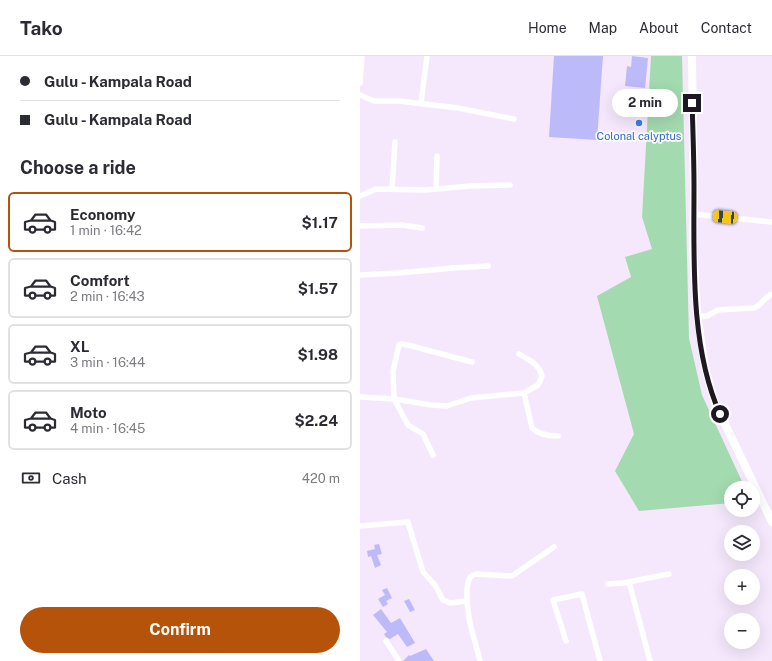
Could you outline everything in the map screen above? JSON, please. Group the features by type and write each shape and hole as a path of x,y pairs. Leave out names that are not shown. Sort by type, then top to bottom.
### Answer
{"main road":[{"path":"692,56 694,248 697,314 705,367 715,403 772,522"}],"street":[{"path":"360,83 362,56"},
{"path":"421,103 428,56"},
{"path":"360,95 374,101 421,103 458,108 514,119"},
{"path":"392,188 395,142"},
{"path":"436,189 437,156"},
{"path":"360,196 376,189 436,189 510,185"},
{"path":"693,214 772,222"},
{"path":"360,226 402,225 422,228"},
{"path":"360,275 488,266"},
{"path":"697,314 699,316 706,317 718,310 754,308 759,306 772,294"},
{"path":"434,455 426,437 419,430 408,425 394,399 393,371 398,348 400,344 472,362"},
{"path":"360,396 447,406 471,398 524,393 538,385 542,376 536,364 519,354"},
{"path":"524,393 532,428 548,435 558,436"},
{"path":"360,526 408,522 423,572 435,585 443,600 450,603 467,601"},
{"path":"480,661 471,632 467,610 468,585 471,575 512,576 554,547"},
{"path":"608,584 629,582 669,574"},
{"path":"629,582 650,661"},
{"path":"566,641 553,600 582,594 600,661"},
{"path":"386,641 399,661"}],"green space":[{"path":"651,56 682,56 689,338 702,395 742,481 724,481 724,504 639,511 615,471 634,434 597,296 631,277 625,257 652,249 642,217"}],"building":[{"path":"554,56 603,56 597,140 549,137"},
{"path":"632,56 648,58 645,88 625,86 627,66 631,67"},
{"path":"379,544 382,554 377,555 381,565 375,568 371,556 368,557 367,551 375,549 374,545"},
{"path":"387,588 392,598 386,601 388,604 383,607 378,599 385,595 382,590"},
{"path":"409,599 415,610 410,612 404,601"},
{"path":"381,609 391,623 400,618 415,643 407,647 398,634 390,639 386,637 384,634 387,632 373,615"},
{"path":"426,649 434,661 403,661 409,655 410,656"}],"place":[{"name":"Colonal calyptus","path":"639,123"}],"route":[{"path":"692,103 694,189 693,214 697,314 709,386 720,414"}]}
